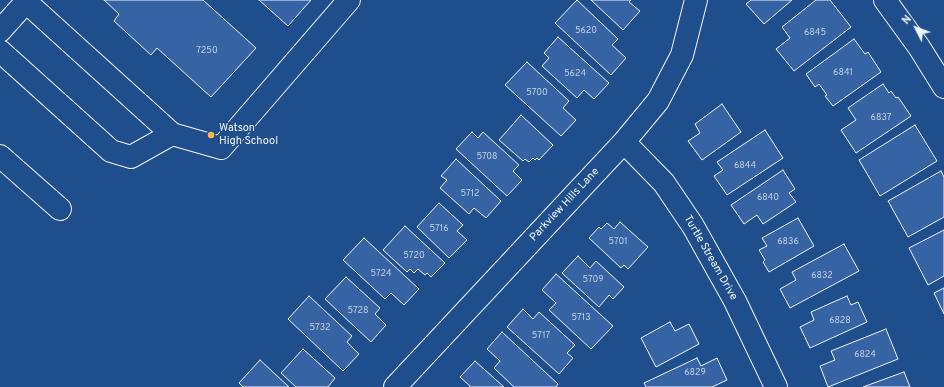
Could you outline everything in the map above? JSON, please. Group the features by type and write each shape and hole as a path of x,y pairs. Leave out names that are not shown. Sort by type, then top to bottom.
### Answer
{"street":[{"path":"0,31 25,1 172,134 221,148 349,0"},
{"name":"Parkview Hills Lane","path":"395,387 624,142 658,101 682,55 696,0"},
{"path":"894,3 944,87"},
{"path":"0,51 111,151 131,157 172,134"},
{"name":"Turtle Stream Drive","path":"624,142 664,183 693,226 735,301 776,387"},
{"path":"0,156 60,209"}],"building":[{"path":"104,0 203,0 256,48 211,97 157,48 151,55 114,21 119,14"},
{"path":"259,0 311,0 288,26"},
{"path":"577,0 618,39 612,45 626,58 611,75 555,23"},
{"path":"591,0 631,0 629,2 640,11 623,30"},
{"path":"751,0 792,0 764,24 746,4"},
{"path":"816,0 830,0 851,27 794,71 776,49 790,38 782,27"},
{"path":"558,37 609,83 594,99 584,90 577,98 542,66 549,58 544,53"},
{"path":"854,39 865,54 868,52 881,72 833,106 825,96 827,95 819,84 815,87 806,74"},
{"path":"527,62 569,101 563,108 576,120 561,136 505,85"},
{"path":"883,84 889,93 891,91 896,98 898,97 911,116 856,153 841,130 856,120 848,108"},
{"path":"722,104 741,132 702,160 688,141 700,133 695,124"},
{"path":"521,115 553,145 539,160 537,158 535,160 533,158 529,162 525,159 523,161 499,140"},
{"path":"915,125 937,161 880,196 859,160"},
{"path":"765,130 783,158 727,195 714,176 723,170 717,162"},
{"path":"472,132 478,138 483,132 519,165 513,171 522,180 507,196 456,149"},
{"path":"456,159 501,201 486,218 474,208 469,214 440,188 447,180 441,176"},
{"path":"783,170 795,189 789,193 796,202 763,224 757,215 744,224 731,205"},
{"path":"941,171 944,177 944,217 908,237 888,201"},
{"path":"439,203 463,225 457,231 467,240 449,258 417,227"},
{"path":"798,218 814,246 769,272 763,262 765,260 759,250 767,246 762,238"},
{"path":"620,222 648,247 628,269 624,265 621,268 589,238 599,227 601,229 607,223 614,229"},
{"path":"405,226 445,263 431,277 427,273 425,275 418,269 414,273 410,269 407,272 383,250"},
{"path":"944,230 944,276 928,285 909,248"},
{"path":"364,238 419,289 404,305 391,293 385,299 343,260"},
{"path":"844,244 859,271 790,308 780,289 796,280 792,272"},
{"path":"578,256 590,268 596,261 624,287 613,299 609,295 599,307 562,273"},
{"path":"556,274 613,326 591,349 549,310 556,303 542,290"},
{"path":"346,277 380,308 375,314 386,325 371,342 325,299"},
{"path":"944,288 944,314 934,293"},
{"path":"309,296 352,336 347,342 359,354 343,371 288,319"},
{"path":"847,296 851,305 858,302 867,322 810,348 800,327 814,320 811,312"},
{"path":"523,309 533,319 539,312 575,345 567,353 573,358 559,374 507,327"},
{"path":"670,322 675,331 689,324 699,344 656,367 641,338"},
{"path":"886,329 898,359 828,387 820,366 835,360 831,351"},
{"path":"502,332 558,384 556,387 514,387 494,368 500,361 487,349"},
{"path":"303,349 335,378 328,387 296,387 281,373"},
{"path":"697,358 701,366 717,358 727,380 712,387 646,387 644,383"},
{"path":"260,360 289,387 243,387 239,383"},
{"path":"475,361 504,387 469,387 470,386 460,377"},
{"path":"904,372 910,387 863,387"}],"place":[{"name":"Watson High School","path":"211,135"}]}
